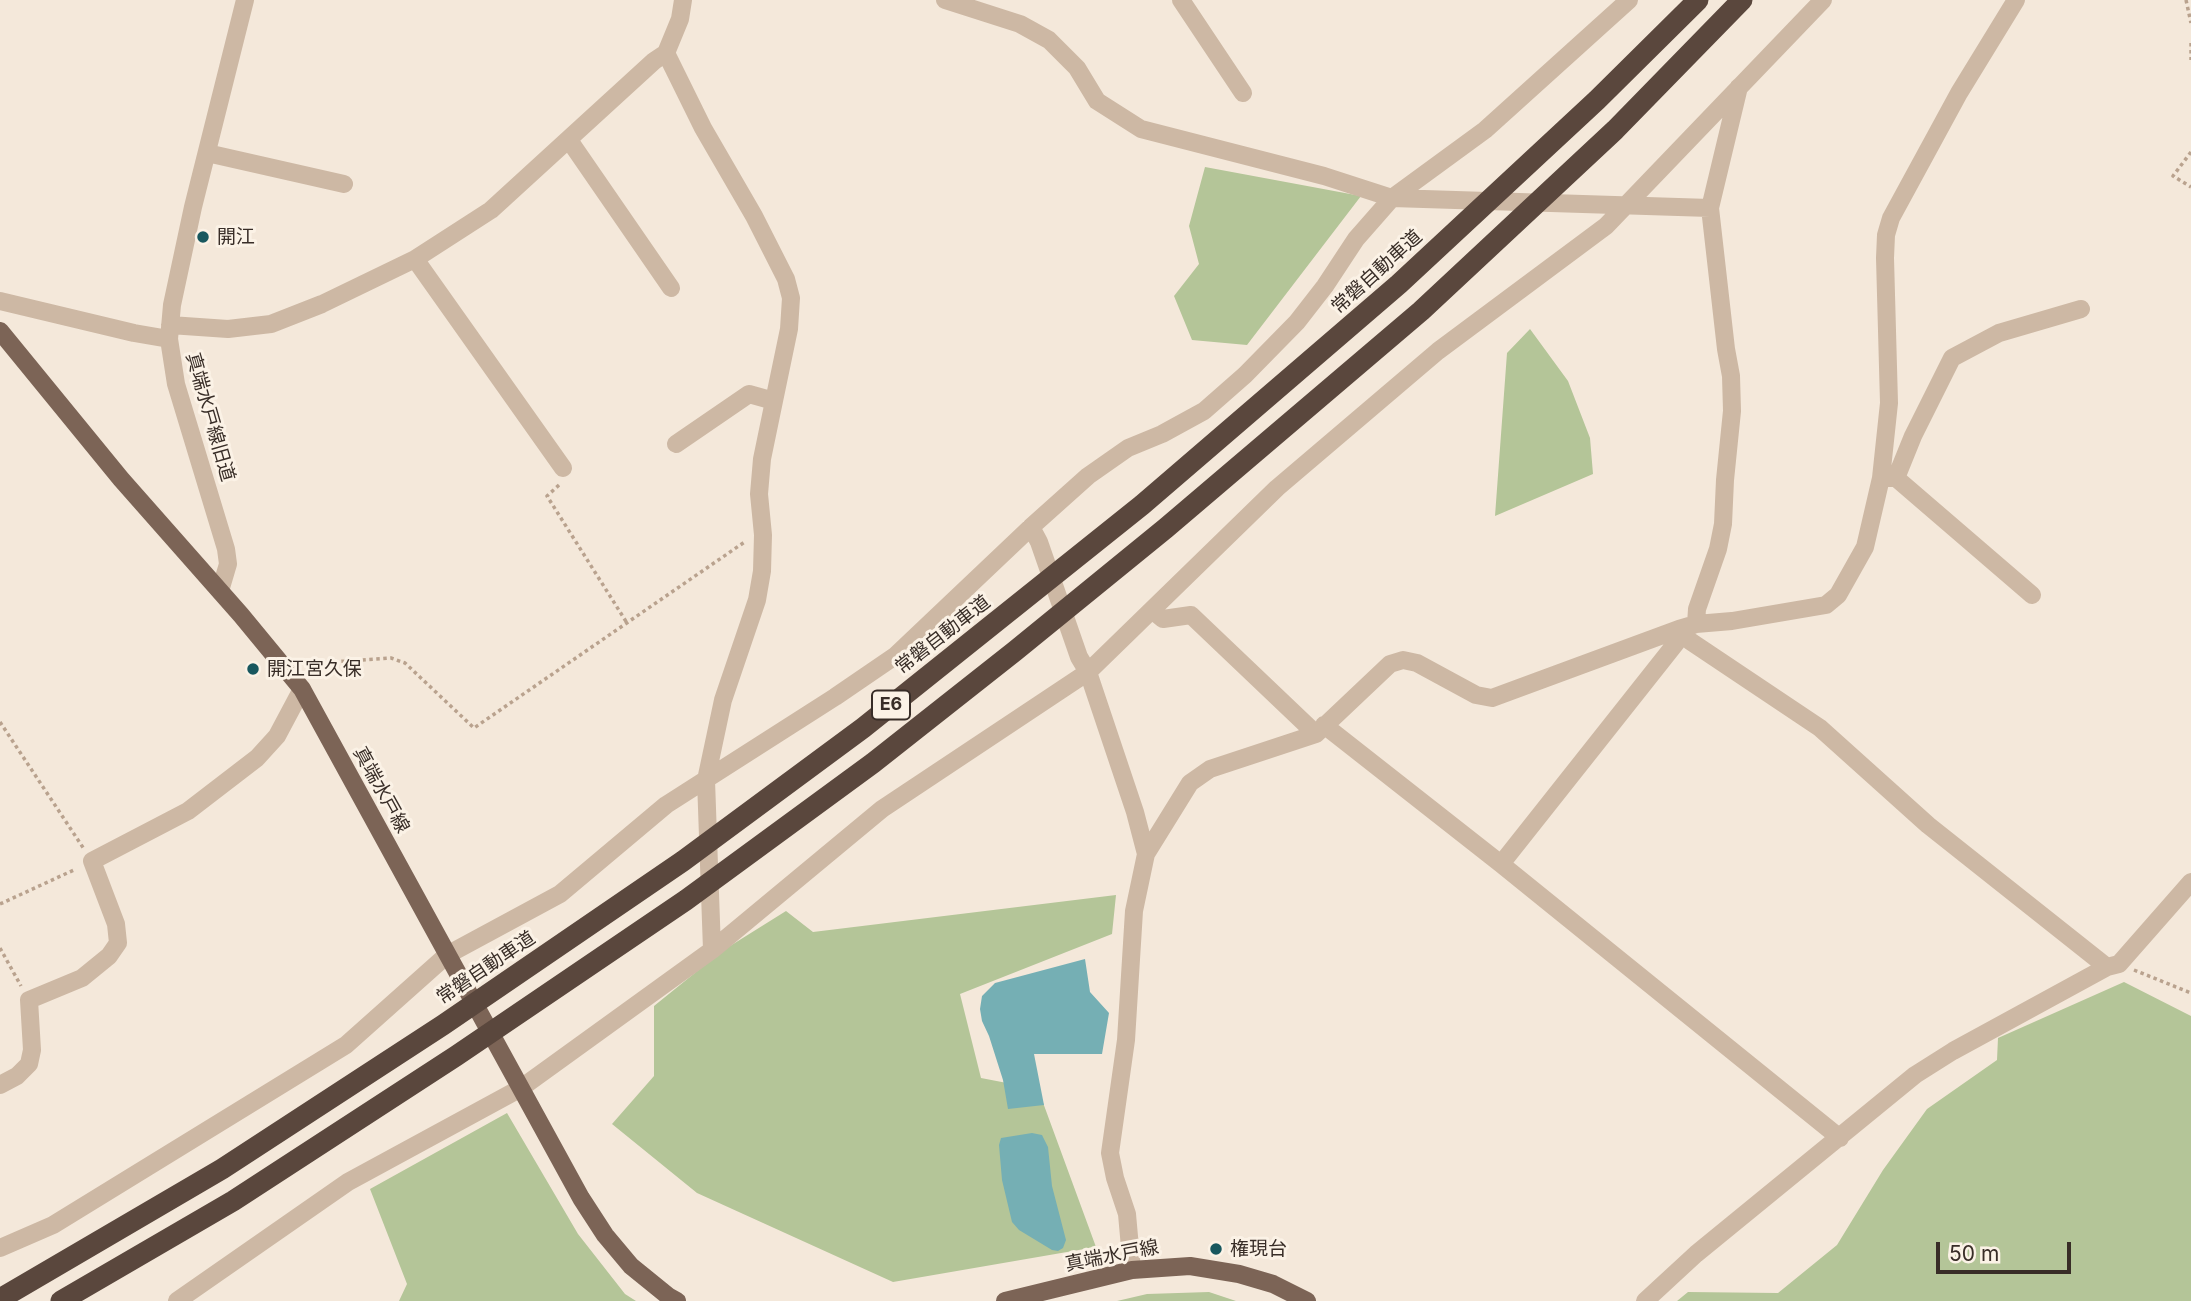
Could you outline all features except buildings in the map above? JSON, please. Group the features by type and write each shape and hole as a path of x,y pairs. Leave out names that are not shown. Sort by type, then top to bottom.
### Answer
{"highway":[{"name":"常磐自動車道","path":"0,1299 222,1169 432,1032 683,861 863,727 1142,505 1399,284 1597,100 1698,0"},
{"name":"E6","path":"61,1301 233,1201 456,1056 686,900 873,763 1015,652 1166,528 1421,311 1615,130 1742,0"}],"main road":[{"name":"真端水戸線","path":"0,331 121,479 297,683 581,1198 605,1235 631,1266 668,1297 677,1301"},
{"name":"真端水戸線","path":"1005,1301 1132,1270 1170,1266 1212,1269 1273,1284 1307,1301"}],"street":[{"path":"245,0 177,280 169,332 271,324 322,304 415,259 491,210 666,53 680,19 683,0"},
{"path":"945,0 1020,24 1049,40 1077,68 1097,101 1141,129 1324,176 1392,198 1710,208"},
{"path":"1181,0 1243,93"},
{"path":"0,1248 53,1225 346,1045 447,954 559,894 666,806 895,656 1035,535 1098,469 1128,448 1162,434 1204,411 1245,375 1297,322 1356,239 1392,198 1485,130 1629,0"},
{"path":"177,1301 348,1182 521,1088 882,809 1084,664 1152,610 1287,480 1438,351 1606,226 1617,205 1823,0"},
{"path":"1888,478 1885,258 1891,218 1959,93 2016,0"},
{"path":"666,53 703,128 754,216 786,279 790,298 789,329 762,459 759,494 762,571 757,600 723,700 706,780 712,942"},
{"path":"1501,864 1676,643 1698,609 1718,549 1723,524 1724,480 1732,411 1731,376 1710,208 1740,85"},
{"path":"569,140 671,288"},
{"path":"207,153 344,184"},
{"path":"415,259 563,468"},
{"name":"真端水戸線旧道","path":"0,301 134,333 169,332 176,384 226,549 228,564 220,591"},
{"path":"1132,1270 1126,1214 1110,1153 1126,1040 1133,911 1146,854 1190,783 1210,769 1320,729 1390,664 1402,660 1417,663 1476,695 1492,698 1687,626 1826,605 1838,595 1865,547 1888,478 1913,436 1952,358 1999,333 2081,309"},
{"path":"676,444 749,394 774,401"},
{"path":"1888,478 2032,595"},
{"path":"1035,535 1084,664 1135,812 1146,854"},
{"path":"1152,610 1163,619 1191,615 1320,729 1501,864 1840,1138"},
{"path":"1687,626 1690,641 1819,728 1928,825 2113,966"},
{"path":"0,1085 17,1076 29,1065 32,1050 29,1000 82,978 109,956 118,943 116,924 92,861 188,811 257,758 277,736 297,683"},
{"path":"1645,1301 1696,1254 1914,1075 2113,966 2191,882"}],"path":[{"path":"2186,0 2191,23"},
{"path":"2191,43 2191,60"},
{"path":"2191,152 2173,176 2191,187"},
{"path":"563,468 571,475 547,495 627,623"},
{"path":"297,683 332,662 391,658 405,663 474,728 762,530"},
{"path":"0,722 92,861 0,904"},
{"path":"0,947 29,1000"},
{"path":"2113,966 2191,993"}],"green space":[{"path":"1205,167 1361,196 1247,345 1192,340 1174,296 1199,264 1189,226"},
{"path":"1530,329 1568,381 1590,438 1593,474 1495,516 1507,353"},
{"path":"1116,895 1112,934 960,994 981,1078 1038,1089 1096,1247 893,1282 697,1193 612,1124 654,1076 654,1006 722,951 786,911 813,932"},
{"path":"2124,982 2191,1016 2191,1301 1677,1301 1688,1292 1778,1293 1837,1245 1883,1170 1927,1109 1997,1060 1998,1038"},
{"path":"507,1113 578,1234 625,1294 636,1301 399,1301 407,1284 370,1189"},
{"path":"1209,1292 1236,1301 1117,1301 1147,1294"}],"water":[{"path":"1085,959 1090,992 1109,1013 1102,1054 1034,1054 1044,1105 1008,1109 1003,1080 982,1021 982,996 995,983"},
{"path":"1032,1133 1042,1135 1048,1147 1052,1186 1066,1240 1063,1248 1058,1251 1019,1230 1012,1222 1002,1180 999,1145 1001,1138"}],"place":[{"name":"開江","path":"203,237"},
{"name":"開江宮久保","path":"253,669"},
{"name":"権現台","path":"1216,1249"}]}
